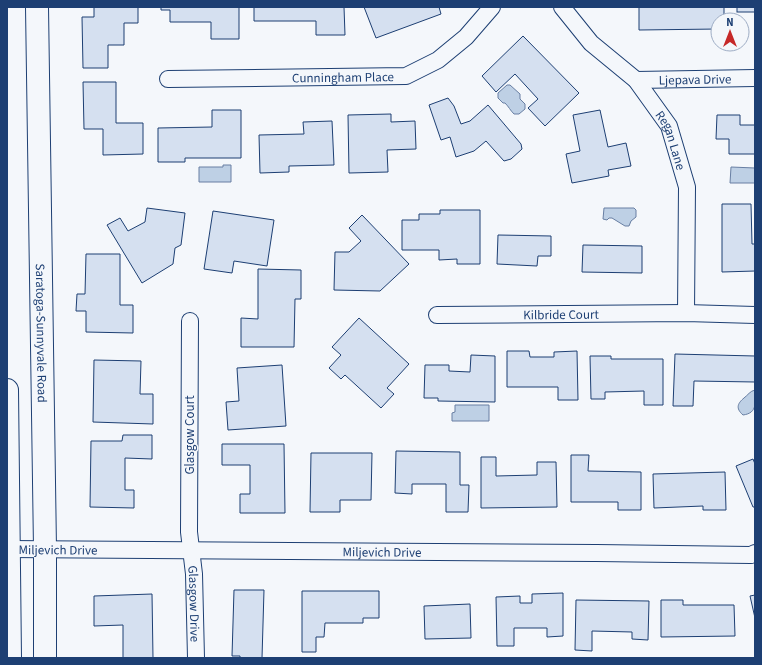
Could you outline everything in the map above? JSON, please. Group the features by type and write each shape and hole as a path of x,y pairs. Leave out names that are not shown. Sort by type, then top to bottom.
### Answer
{"main road":[{"name":"Saratoga-Sunnyvale Road","path":"37,7 45,549 45,658"},
{"path":"7,390 10,658"}],"street":[{"name":"Cunningham Place","path":"168,79 406,76 438,60 466,37 492,7"},
{"name":"Regan Lane","path":"562,7 591,43 636,80 668,126 687,187 686,313"},
{"name":"Ljepava Drive","path":"636,80 755,78"},
{"name":"Kilbride Court","path":"437,315 686,313 755,315"},
{"name":"Glasgow Court","path":"190,321 189,532 191,550"},
{"name":"Miljevich Drive","path":"8,549 751,555 755,553"},
{"name":"Glasgow Drive","path":"191,550 194,574 196,658"}],"water":[{"path":"507,85 510,85 520,94 520,99 525,104 525,109 519,114 514,114 505,103 498,98 498,93"},
{"path":"223,165 231,165 231,182 199,182 199,167 223,167"},
{"path":"731,167 755,168 755,183 730,183"},
{"path":"604,208 634,208 636,210 636,217 631,221 629,226 625,226 612,218 607,220 603,219"},
{"path":"755,390 755,406 751,412 743,415 738,406 750,392"},
{"path":"455,405 489,405 489,421 452,421 452,413 455,412"}],"building":[{"path":"94,7 138,7 138,23 124,23 124,45 108,45 108,68 83,68 82,17 94,17"},
{"path":"161,7 239,7 239,39 211,39 211,22 170,22 170,10 161,10"},
{"path":"254,7 344,7 345,35 316,35 316,21 254,21"},
{"path":"364,7 439,7 441,14 376,38"},
{"path":"639,7 724,7 724,12 710,12 710,29 639,30"},
{"path":"737,7 755,7 755,12 737,12"},
{"path":"523,36 579,93 545,126 528,108 538,99 515,74 496,92 482,76"},
{"path":"83,82 116,82 116,123 143,123 143,154 103,155 103,129 84,129"},
{"path":"448,98 454,106 461,124 470,121 488,105 521,144 522,149 511,159 504,161 486,141 474,151 456,157 450,137 441,140 429,105"},
{"path":"212,110 241,110 241,158 185,158 185,162 158,162 158,128 212,127"},
{"path":"600,110 608,147 626,143 631,166 608,170 609,176 572,183 566,154 580,151 573,115"},
{"path":"391,114 391,122 415,121 416,149 387,150 388,172 349,173 348,115"},
{"path":"717,115 740,115 740,125 755,125 755,154 729,154 729,139 716,139"},
{"path":"332,121 334,165 289,166 289,172 260,173 259,135 304,134 303,122"},
{"path":"722,204 751,204 752,244 755,244 755,271 722,272"},
{"path":"147,208 185,213 181,245 175,248 173,264 142,283 107,225 120,218 128,231 145,222"},
{"path":"440,210 480,210 480,264 457,264 457,259 439,260 439,250 402,250 402,220 419,220 419,214 440,214"},
{"path":"213,211 274,220 267,266 234,261 232,273 204,269"},
{"path":"362,215 409,264 380,291 334,290 335,252 349,252 361,241 349,228"},
{"path":"498,235 551,236 551,256 538,256 537,266 497,264"},
{"path":"583,245 642,246 642,273 582,272"},
{"path":"86,254 120,254 120,305 133,305 133,333 86,332 86,311 76,311 77,294 85,294"},
{"path":"258,269 301,270 301,299 295,299 294,347 241,347 241,318 258,319"},
{"path":"359,318 409,364 387,388 394,394 381,408 345,375 341,379 329,368 341,355 332,347"},
{"path":"507,351 529,351 530,357 554,357 554,352 577,351 578,400 558,400 558,387 507,387"},
{"path":"675,354 755,356 755,382 694,381 693,406 673,406"},
{"path":"471,355 495,356 495,402 438,401 438,398 424,398 425,365 449,365 449,371 470,372"},
{"path":"590,356 611,356 611,359 663,359 663,405 644,405 644,391 605,392 605,399 591,399"},
{"path":"94,360 141,361 140,394 153,394 153,424 93,422"},
{"path":"282,365 286,426 228,430 226,402 239,401 237,368"},
{"path":"123,435 152,435 152,459 125,458 125,490 134,490 134,508 90,507 91,441 122,441"},
{"path":"222,444 284,444 285,513 240,513 240,494 250,494 250,465 222,465"},
{"path":"396,451 460,452 460,485 469,485 468,512 446,512 446,484 412,484 412,494 395,493"},
{"path":"311,453 372,453 371,500 340,500 340,512 310,512"},
{"path":"571,455 589,455 588,471 641,472 641,510 618,510 618,502 571,502"},
{"path":"481,457 496,457 496,476 537,475 537,462 556,462 557,507 481,508"},
{"path":"753,459 755,464 755,507 753,507 736,466"},
{"path":"725,472 726,510 703,510 703,506 654,508 653,474"},
{"path":"234,590 264,590 262,658 240,658 240,656 232,656"},
{"path":"302,591 379,591 379,618 363,618 363,623 325,623 324,637 316,637 316,652 302,652"},
{"path":"563,593 563,636 547,637 547,628 514,628 514,646 497,646 496,597 520,596 520,603 532,603 532,594"},
{"path":"152,594 153,658 123,658 123,625 94,626 94,596"},
{"path":"755,595 755,618 750,596"},
{"path":"576,600 649,601 648,640 632,639 632,632 592,631 592,651 575,650"},
{"path":"661,600 683,600 683,605 734,605 735,636 661,637"},
{"path":"470,604 471,638 425,639 424,606"}]}
